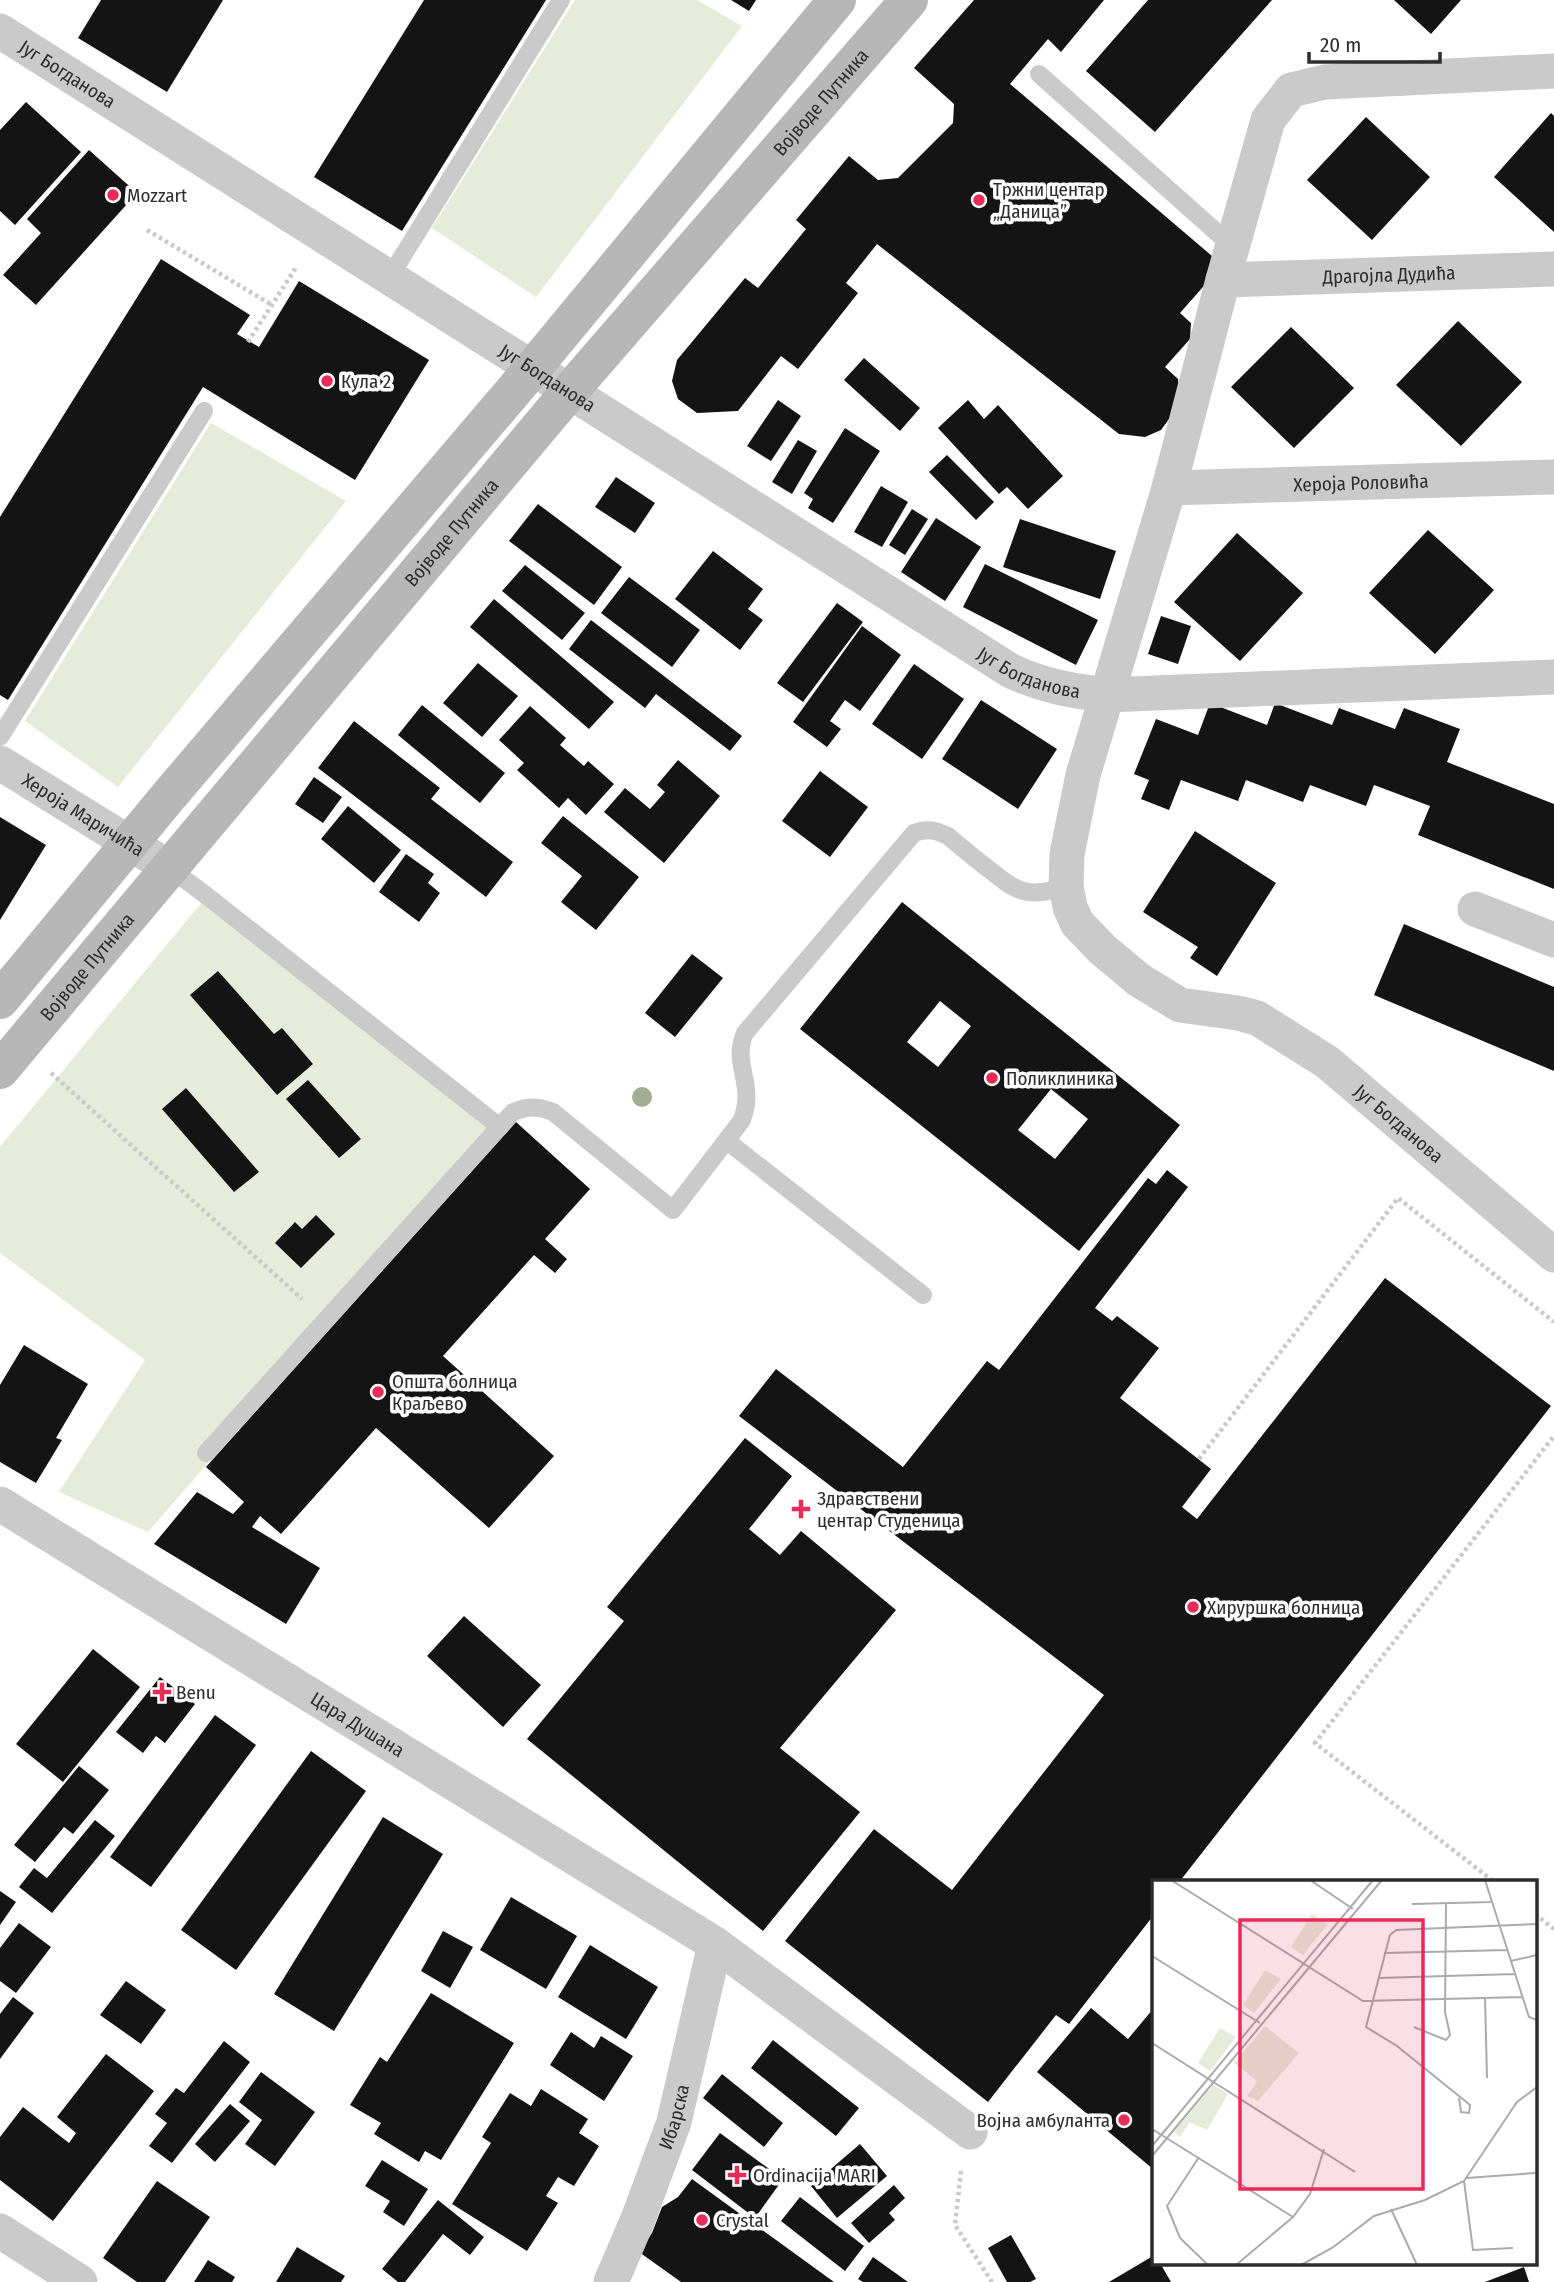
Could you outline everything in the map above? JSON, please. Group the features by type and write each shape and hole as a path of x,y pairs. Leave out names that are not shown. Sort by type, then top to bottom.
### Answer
{"main road":[{"path":"0,1000 533,368 837,0"},
{"name":"Војводе Путника","path":"10,1058 569,392 909,0"}],"street":[{"name":"Југ Богданова","path":"0,31 1011,671 1042,684 1070,691 1107,695 1554,677"},
{"path":"1107,695 1169,488 1268,120 1291,90 1325,82 1554,71"},
{"name":"Драгојла Дудића","path":"1223,280 1554,269"},
{"name":"Хероја Роловића","path":"1169,488 1554,477"},
{"name":"Југ Богданова","path":"1107,695 1083,775 1067,854 1066,886 1070,907 1077,923 1102,949 1139,980 1180,1005 1257,1018 1327,1062 1554,1255"},
{"name":"Хероја Маричића","path":"0,763 168,867"},
{"path":"1475,909 1554,940"},
{"name":"Цара Душана","path":"0,1504 715,1944 970,2132"},
{"name":"Ибарска","path":"611,2282 674,2122 715,1944"},
{"path":"0,2231 80,2282"}],"lane":[{"path":"389,278 561,0"},
{"path":"1039,74 1233,246"},
{"path":"0,737 204,411"},
{"path":"206,1453 513,1112 527,1107 541,1107 553,1112 673,1210 727,1140 747,1106 747,1082 739,1056 745,1033 914,832 925,829 947,836 1013,888 1035,893 1066,886"},
{"path":"168,867 500,1128"},
{"path":"727,1140 923,1295"}],"path":[{"path":"147,230 272,304"},
{"path":"248,342 286,281"},
{"path":"10,1058 326,1321"},
{"path":"1199,1459 1398,1198 1554,1322"},
{"path":"1492,1880 1315,1743 1554,1436"},
{"path":"1536,1915 1554,1929"},
{"path":"970,2132 961,2165 956,2225 992,2282"}],"green space":[{"path":"575,0 697,0 742,26 536,297 432,228"},
{"path":"211,423 346,501 118,787 25,721"},
{"path":"207,896 500,1127 148,1532 59,1492 145,1360 0,1253 0,1147"}],"building":[{"path":"101,0 223,0 167,92 78,38"},
{"path":"424,0 546,0 402,231 314,177"},
{"path":"731,0 756,0 749,11"},
{"name":"Тржни центар „Даница”","path":"974,0 1104,0 1061,52 1048,39 1010,84 1212,256 1210,279 1180,313 1191,323 1190,339 1165,367 1178,379 1180,404 1161,430 1145,437 1119,434 877,244 846,283 858,293 798,369 781,356 738,411 697,413 678,399 672,381 677,360 745,278 758,288 806,229 796,220 849,156 878,180 898,178 953,123 954,104 914,68"},
{"path":"1148,0 1272,0 1155,132 1086,71"},
{"path":"1394,0 1461,0 1431,34"},
{"path":"26,102 81,152 15,225 0,211 0,130"},
{"path":"1551,113 1554,116 1554,232 1494,177"},
{"path":"1366,117 1430,177 1372,240 1307,180"},
{"path":"89,150 137,193 36,305 3,275 41,233 27,219"},
{"path":"161,259 250,315 237,334 259,347 299,281 429,360 355,480 203,387 8,700 0,695 0,517"},
{"path":"1458,321 1522,382 1461,446 1396,385"},
{"path":"1291,327 1354,388 1294,448 1231,387"},
{"path":"864,358 920,408 900,431 844,380"},
{"path":"778,400 801,416 771,461 747,446"},
{"path":"968,400 984,419 998,405 1063,476 1028,509 1007,487 999,494 938,428"},
{"path":"845,428 880,451 833,523 808,508 813,499 804,493"},
{"path":"798,440 817,451 792,494 772,482"},
{"path":"947,455 994,502 976,520 929,472"},
{"path":"616,477 655,503 635,533 595,507"},
{"path":"881,486 908,502 882,547 854,532"},
{"path":"538,504 622,567 594,605 509,541"},
{"path":"912,509 928,519 905,555 889,545"},
{"path":"936,518 981,547 945,601 901,572"},
{"path":"1020,519 1116,551 1100,599 1003,567"},
{"path":"1428,530 1494,590 1435,654 1369,593"},
{"path":"1237,533 1303,593 1240,661 1174,602"},
{"path":"713,551 763,589 748,609 763,620 740,650 675,599"},
{"path":"985,564 1098,620 1076,665 963,607"},
{"path":"525,565 585,613 562,640 502,591"},
{"path":"629,577 700,630 672,667 601,613"},
{"path":"494,599 614,702 589,729 470,627"},
{"path":"837,603 863,622 803,702 777,683"},
{"path":"1161,616 1191,626 1178,664 1148,654"},
{"path":"591,620 742,736 730,751 656,694 645,708 569,649"},
{"path":"862,626 901,655 860,711 845,700 830,721 841,729 827,747 793,722"},
{"path":"478,663 518,696 482,737 443,703"},
{"path":"914,664 964,699 922,759 872,724"},
{"path":"981,700 1057,749 1018,809 942,759"},
{"path":"1210,703 1267,725 1275,703 1332,725 1339,708 1395,729 1404,708 1460,729 1447,762 1554,804 1554,889 1418,835 1430,806 1374,785 1366,806 1310,785 1303,802 1246,780 1238,801 1181,780 1169,810 1141,799 1149,780 1134,774 1156,719 1198,735"},
{"path":"422,705 505,773 480,803 398,735"},
{"path":"530,706 566,738 560,745 584,766 588,761 614,784 586,815 568,798 559,808 517,770 524,763 499,740"},
{"path":"354,721 440,788 431,799 513,862 486,897 318,768"},
{"path":"678,760 720,796 664,863 604,812 625,788 650,809 665,792 657,785"},
{"path":"820,771 868,807 830,857 782,821"},
{"path":"314,777 342,797 323,823 295,804"},
{"path":"348,806 401,850 374,883 321,839"},
{"path":"563,816 639,877 596,930 561,902 582,876 541,843"},
{"path":"0,817 46,845 0,920"},
{"path":"1195,831 1276,883 1217,976 1190,958 1198,947 1143,912"},
{"path":"406,854 434,874 428,883 440,893 419,922 379,892"},
{"name":"Поликлиника","path":"902,902 1180,1125 1079,1251 800,1029","holes":["940,1001 971,1026 938,1067 907,1042","1051,1089 1088,1119 1055,1159 1018,1130"]},
{"path":"1404,924 1554,987 1554,1071 1374,995"},
{"path":"692,954 723,978 675,1037 645,1013"},
{"path":"218,971 274,1034 282,1028 313,1064 277,1095 190,995"},
{"path":"308,1080 361,1139 339,1158 286,1099"},
{"path":"186,1088 259,1172 234,1192 162,1109"},
{"name":"Општа болница Краљево","path":"516,1122 590,1189 545,1239 567,1259 555,1273 534,1255 443,1356 554,1456 489,1528 376,1428 281,1534 260,1516 252,1527 320,1568 286,1624 154,1544 197,1492 233,1514 244,1502 206,1467"},
{"name":"Хируршка болница","path":"1167,1170 1188,1187 1095,1308 1112,1321 1117,1316 1159,1348 1120,1398 1211,1469 1182,1507 1197,1519 1385,1278 1551,1406 1181,1880 1152,1880 1152,1917 1069,2024 1056,2015 988,2102 785,1941 874,1829 952,1890 1104,1695 739,1416 776,1369 903,1467 987,1361 999,1370 1148,1178 1156,1184"},
{"path":"316,1215 335,1234 301,1268 275,1243 295,1222 302,1229"},
{"path":"24,1345 88,1384 56,1438 62,1440 36,1483 0,1462 0,1385"},
{"path":"745,1438 792,1476 749,1529 780,1555 801,1531 896,1610 780,1748 860,1812 763,1931 527,1739 624,1621 607,1607"},
{"path":"464,1616 541,1685 503,1727 427,1656"},
{"path":"93,1649 140,1687 63,1782 16,1744"},
{"path":"160,1677 195,1704 165,1743 156,1736 143,1753 116,1732"},
{"path":"215,1715 256,1745 151,1887 110,1857"},
{"path":"311,1751 366,1791 236,1970 181,1930"},
{"path":"79,1766 109,1790 73,1834 64,1827 35,1862 14,1845"},
{"path":"383,1817 443,1854 334,2031 274,1994"},
{"path":"95,1820 115,1836 52,1913 19,1887 34,1868 47,1878"},
{"path":"0,1891 16,1902 0,1925"},
{"path":"511,1897 577,1936 546,1989 480,1950"},
{"path":"19,1923 51,1947 16,1993 0,1981 0,1948"},
{"path":"443,1931 473,1947 450,1988 421,1971"},
{"path":"590,1945 658,1987 626,2039 558,1997"},
{"path":"126,1981 166,2010 141,2044 100,2015"},
{"path":"431,1993 514,2043 441,2160 425,2151 419,2162 374,2134 381,2123 350,2105 380,2057 387,2062"},
{"path":"13,1997 34,2013 0,2059 0,2014"},
{"name":"Војна амбуланта","path":"1091,2008 1128,2039 1152,2010 1152,2168 1037,2072"},
{"path":"571,2032 594,2048 601,2036 633,2056 604,2101 550,2065"},
{"path":"773,2040 859,2108 836,2136 751,2068"},
{"path":"224,2041 250,2062 172,2163 149,2146 167,2123 155,2114 176,2088 184,2093"},
{"path":"106,2054 154,2091 53,2221 0,2180 0,2137 23,2107 69,2143 76,2133 57,2117"},
{"path":"261,2072 315,2112 275,2166 245,2144 262,2120 239,2102"},
{"path":"722,2074 783,2123 764,2147 703,2098"},
{"path":"541,2089 588,2119 579,2133 599,2146 574,2186 558,2177 546,2196 558,2203 527,2251 452,2204 491,2143 482,2137 510,2093 531,2106"},
{"path":"230,2104 250,2121 215,2162 195,2144"},
{"name":"Ordinacija MARI","path":"720,2133 783,2179 755,2218 692,2170"},
{"path":"860,2144 887,2176 837,2218 811,2186"},
{"path":"382,2160 428,2189 404,2226 383,2212 390,2201 365,2186"},
{"name":"Crystal","path":"692,2179 834,2282 681,2282 639,2252 652,2233 662,2207 678,2197"},
{"path":"157,2181 210,2217 165,2282 137,2282 103,2258"},
{"path":"894,2185 905,2198 889,2213 895,2220 869,2243 851,2223"},
{"path":"800,2197 864,2246 845,2271 781,2221"},
{"path":"438,2200 484,2237 470,2255 443,2234 405,2282 398,2282 382,2269"},
{"path":"1011,2235 1036,2279 1030,2282 1007,2282 988,2248"},
{"path":"297,2247 345,2276 341,2282 276,2282"},
{"path":"873,2257 908,2282 863,2282 858,2279"},
{"path":"1152,2257 1152,2264 1161,2264 1171,2282 1109,2282"},
{"path":"208,2260 235,2277 232,2282 194,2282"},
{"path":"1524,2267 1529,2282 1485,2282"}],"place":[{"name":"Mozzart","path":"113,195"},
{"name":"Тржни центар „Даница”","path":"979,200"},
{"name":"Кула 2","path":"327,381"},
{"name":"Поликлиника","path":"992,1078"},
{"name":"Општа болница Краљево","path":"378,1392"},
{"name":"Здравствени центар Студеница","path":"801,1509"},
{"name":"Хируршка болница","path":"1193,1607"},
{"name":"Benu","path":"162,1692"},
{"name":"Војна амбуланта","path":"1124,2120"},
{"name":"Ordinacija MARI","path":"737,2175"},
{"name":"Crystal","path":"702,2220"}]}
